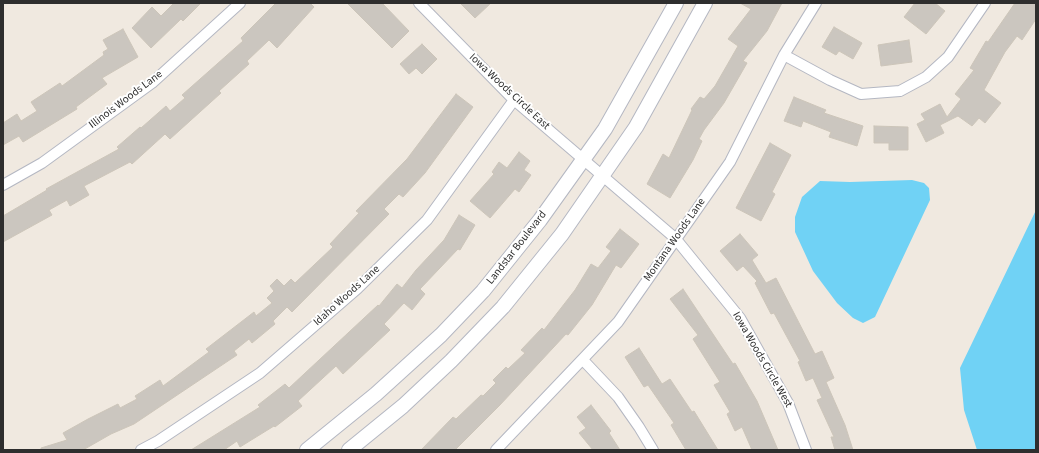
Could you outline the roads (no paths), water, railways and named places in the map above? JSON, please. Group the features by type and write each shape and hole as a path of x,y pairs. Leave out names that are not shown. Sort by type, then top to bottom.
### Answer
{"street":[{"name":"Illinois Woods Lane","path":"3,185 42,163 152,83 240,3"},
{"name":"Iowa Woods Circle East","path":"419,3 514,100 603,176"},
{"name":"Landstar Boulevard","path":"307,450 376,394 441,335 483,291 540,220 605,129 676,3"},
{"path":"349,450 408,401 451,361 503,307 562,234 636,127 706,3"},
{"name":"Montana Woods Lane","path":"496,450 618,322 675,238 730,162 784,55 816,3"},
{"path":"784,55 830,80 861,94 900,91 926,77 948,57 985,3"},
{"name":"Idaho Woods Lane","path":"141,450 158,441 260,373 357,289 427,220 514,100"},
{"name":"Iowa Woods Circle West","path":"603,176 675,238 740,318 788,403 806,450"},
{"path":"582,360 618,397 639,426 653,450"}],"water":[{"path":"912,180 924,183 929,188 930,200 875,317 863,323 853,318 837,303 813,271 795,232 795,217 802,197 820,181 850,182"},
{"path":"1036,210 1036,450 977,450 964,410 960,368"}]}
